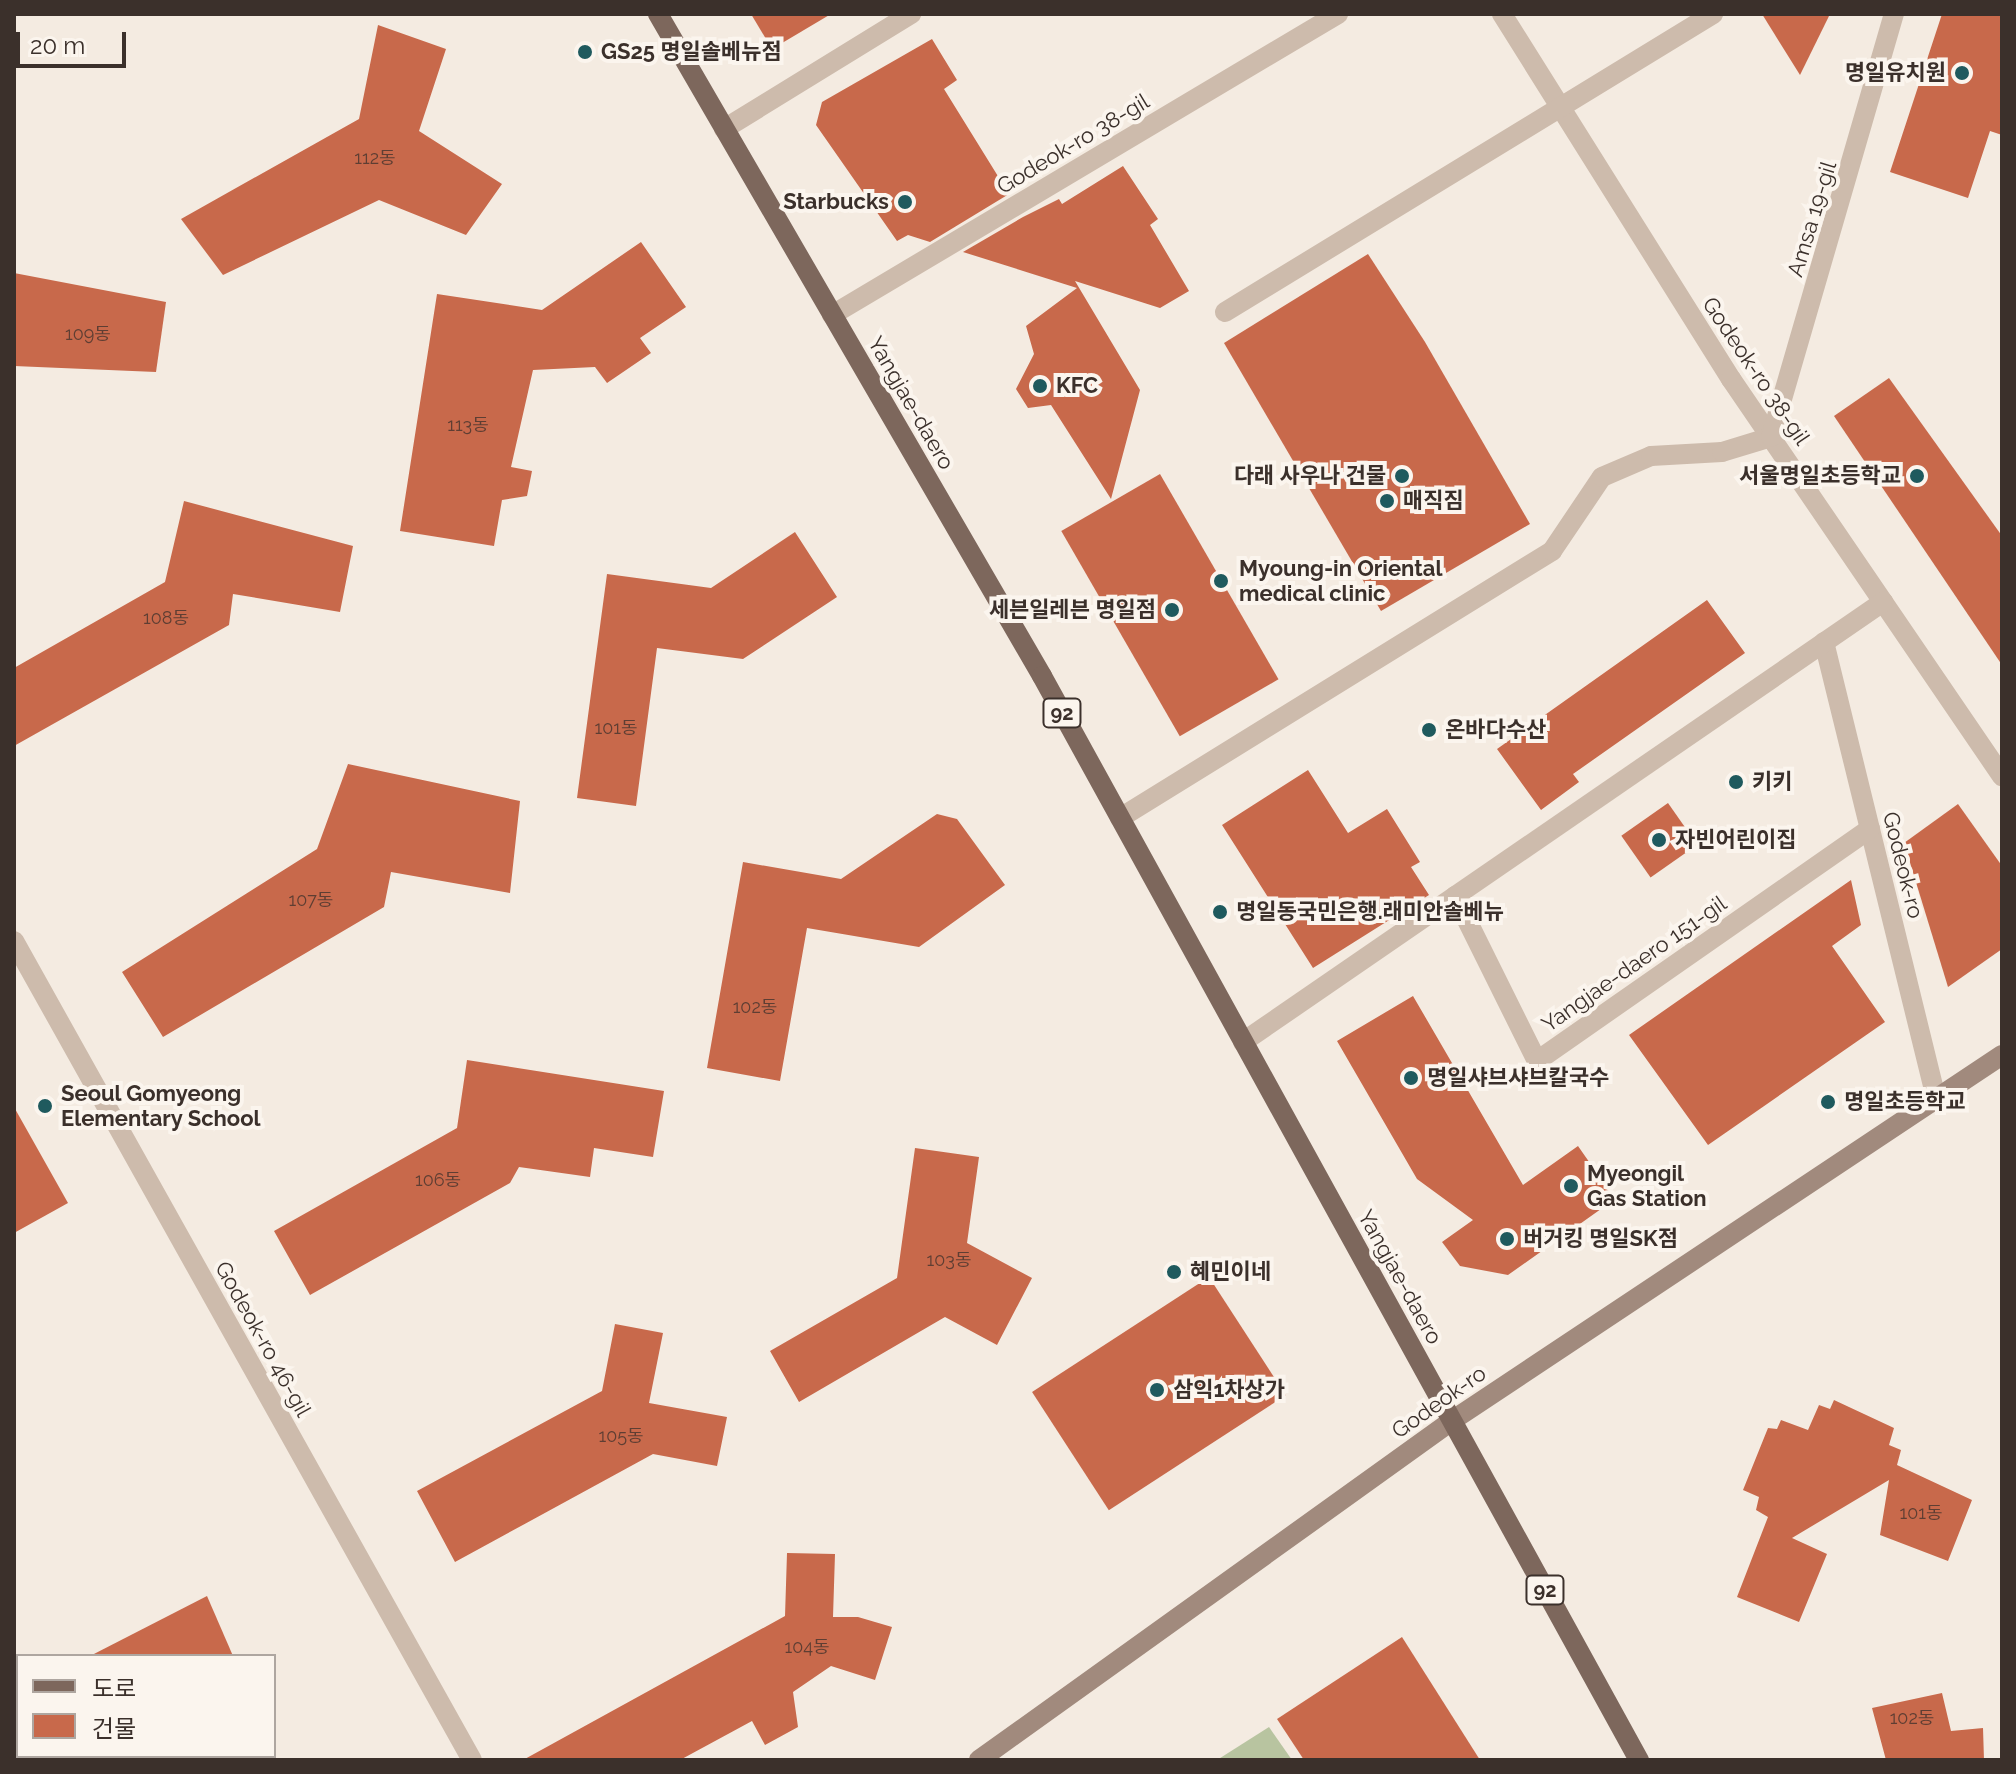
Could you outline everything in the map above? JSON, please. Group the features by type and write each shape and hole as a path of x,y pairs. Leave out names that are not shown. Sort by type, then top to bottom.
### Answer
{"main road":[{"name":"Yangjae-daero","path":"658,14 1120,818 1639,1760"},
{"name":"Godeok-ro","path":"979,1760 1453,1420 2002,1055"}],"street":[{"path":"724,129 911,14"},
{"name":"Godeok-ro 38-gil","path":"832,315 1338,14"},
{"name":"Godeok-ro 38-gil","path":"1502,14 1558,108 1771,437 2002,776"},
{"path":"1225,312 1713,14"},
{"name":"Amsa 19-gil","path":"1771,437 1894,14"},
{"path":"1120,818 1552,551 1602,477 1651,456 1722,452 1771,437"},
{"path":"1243,1042 1883,602"},
{"name":"Godeok-ro","path":"1824,642 1936,1099"},
{"name":"Yangjae-daero 151-gil","path":"1455,896 1537,1061 1870,829"},
{"name":"Godeok-ro 46-gil","path":"14,941 472,1760"}],"green space":[{"path":"1269,1727 1292,1760 1217,1760"}],"building":[{"path":"751,14 831,14 772,49"},
{"path":"1762,14 1830,14 1800,75"},
{"name":"명일유치원","path":"1942,14 2002,14 2002,135 1990,131 1968,198 1890,172"},
{"path":"378,25 446,49 419,131 502,184 466,235 379,200 223,275 181,219 359,119"},
{"path":"932,39 957,80 944,89 1009,194 930,242 908,235 897,241 816,125 822,102"},
{"path":"1123,166 1158,219 1150,225 1189,291 1160,308 1075,281 1140,390 1111,499 1051,405 1028,408 1016,389 1034,354 1026,326 1077,288 963,252 1059,199 1062,204"},
{"path":"641,242 686,307 640,338 651,353 607,383 595,367 533,370 511,467 532,471 527,496 502,500 494,546 400,531 437,294 542,310"},
{"path":"1368,254 1425,342 1530,524 1381,611 1224,343"},
{"path":"14,273 166,302 156,372 14,366"},
{"name":"서울명일초등학교","path":"1889,378 2002,536 2002,665 1834,416"},
{"path":"1160,474 1278,679 1180,736 1061,531"},
{"path":"184,501 353,546 340,612 233,594 229,625 14,746 14,668 165,582"},
{"path":"795,532 837,597 743,659 657,648 636,806 577,798 607,574 711,588"},
{"path":"1707,600 1745,653 1573,774 1579,782 1541,810 1497,749"},
{"path":"348,764 520,801 510,893 391,872 384,907 163,1037 122,972 317,849"},
{"path":"1308,770 1348,833 1387,809 1420,862 1411,867 1429,895 1313,968 1222,825"},
{"name":"자빈어린이집","path":"1668,803 1697,845 1651,877 1621,836"},
{"path":"1958,804 2002,866 2002,949 1948,987 1904,843"},
{"path":"937,814 957,819 1005,885 919,947 807,928 780,1081 707,1068 743,862 841,879"},
{"path":"1851,880 1861,925 1832,946 1885,1022 1708,1145 1629,1035"},
{"path":"1413,996 1523,1185 1578,1146 1615,1199 1508,1275 1460,1266 1442,1242 1473,1220 1417,1179 1337,1041"},
{"path":"467,1060 664,1091 653,1157 594,1148 590,1177 519,1167 510,1183 310,1295 274,1231 457,1128"},
{"path":"14,1107 68,1203 14,1233"},
{"path":"915,1148 979,1157 967,1243 1032,1278 997,1345 945,1317 799,1402 770,1351 897,1278"},
{"name":"삼익1차상가","path":"1209,1277 1286,1395 1109,1510 1032,1392"},
{"path":"615,1324 663,1333 649,1403 727,1417 717,1466 653,1454 455,1562 417,1491 602,1391"},
{"path":"1834,1400 1894,1428 1889,1445 1901,1450 1897,1465 1972,1500 1948,1561 1880,1535 1889,1480 1792,1538 1827,1554 1799,1622 1737,1597 1768,1517 1756,1510 1759,1497 1743,1490 1768,1428 1777,1429 1781,1420 1808,1430 1819,1405 1830,1409"},
{"path":"787,1553 835,1554 833,1617 858,1617 892,1627 875,1680 831,1666 793,1692 798,1727 765,1745 752,1721 680,1760 523,1760 785,1616"},
{"path":"207,1596 232,1654 94,1654"},
{"path":"1402,1637 1480,1760 1304,1760 1277,1719"},
{"path":"1942,1693 1951,1731 1983,1728 1984,1760 1886,1760 1872,1708"}],"place":[{"name":"GS25 명일솔베뉴점","path":"585,52"},
{"name":"명일유치원","path":"1962,73"},
{"name":"Starbucks","path":"905,202"},
{"name":"KFC","path":"1040,386"},
{"name":"다래 사우나 건물","path":"1402,476"},
{"name":"서울명일초등학교","path":"1917,476"},
{"name":"매직짐","path":"1387,501"},
{"name":"Myoung-in Oriental medical clinic","path":"1221,581"},
{"name":"세븐일레븐 명일점","path":"1172,610"},
{"name":"온바다수산","path":"1429,730"},
{"name":"키키","path":"1736,782"},
{"name":"자빈어린이집","path":"1659,840"},
{"name":"명일동국민은행.래미안솔베뉴","path":"1220,912"},
{"name":"명일샤브샤브칼국수","path":"1411,1078"},
{"name":"명일초등학교","path":"1828,1102"},
{"name":"Seoul Gomyeong Elementary School","path":"45,1106"},
{"name":"Myeongil Gas Station","path":"1571,1186"},
{"name":"버거킹 명일SK점","path":"1507,1239"},
{"name":"혜민이네","path":"1174,1272"},
{"name":"삼익1차상가","path":"1157,1390"}]}
